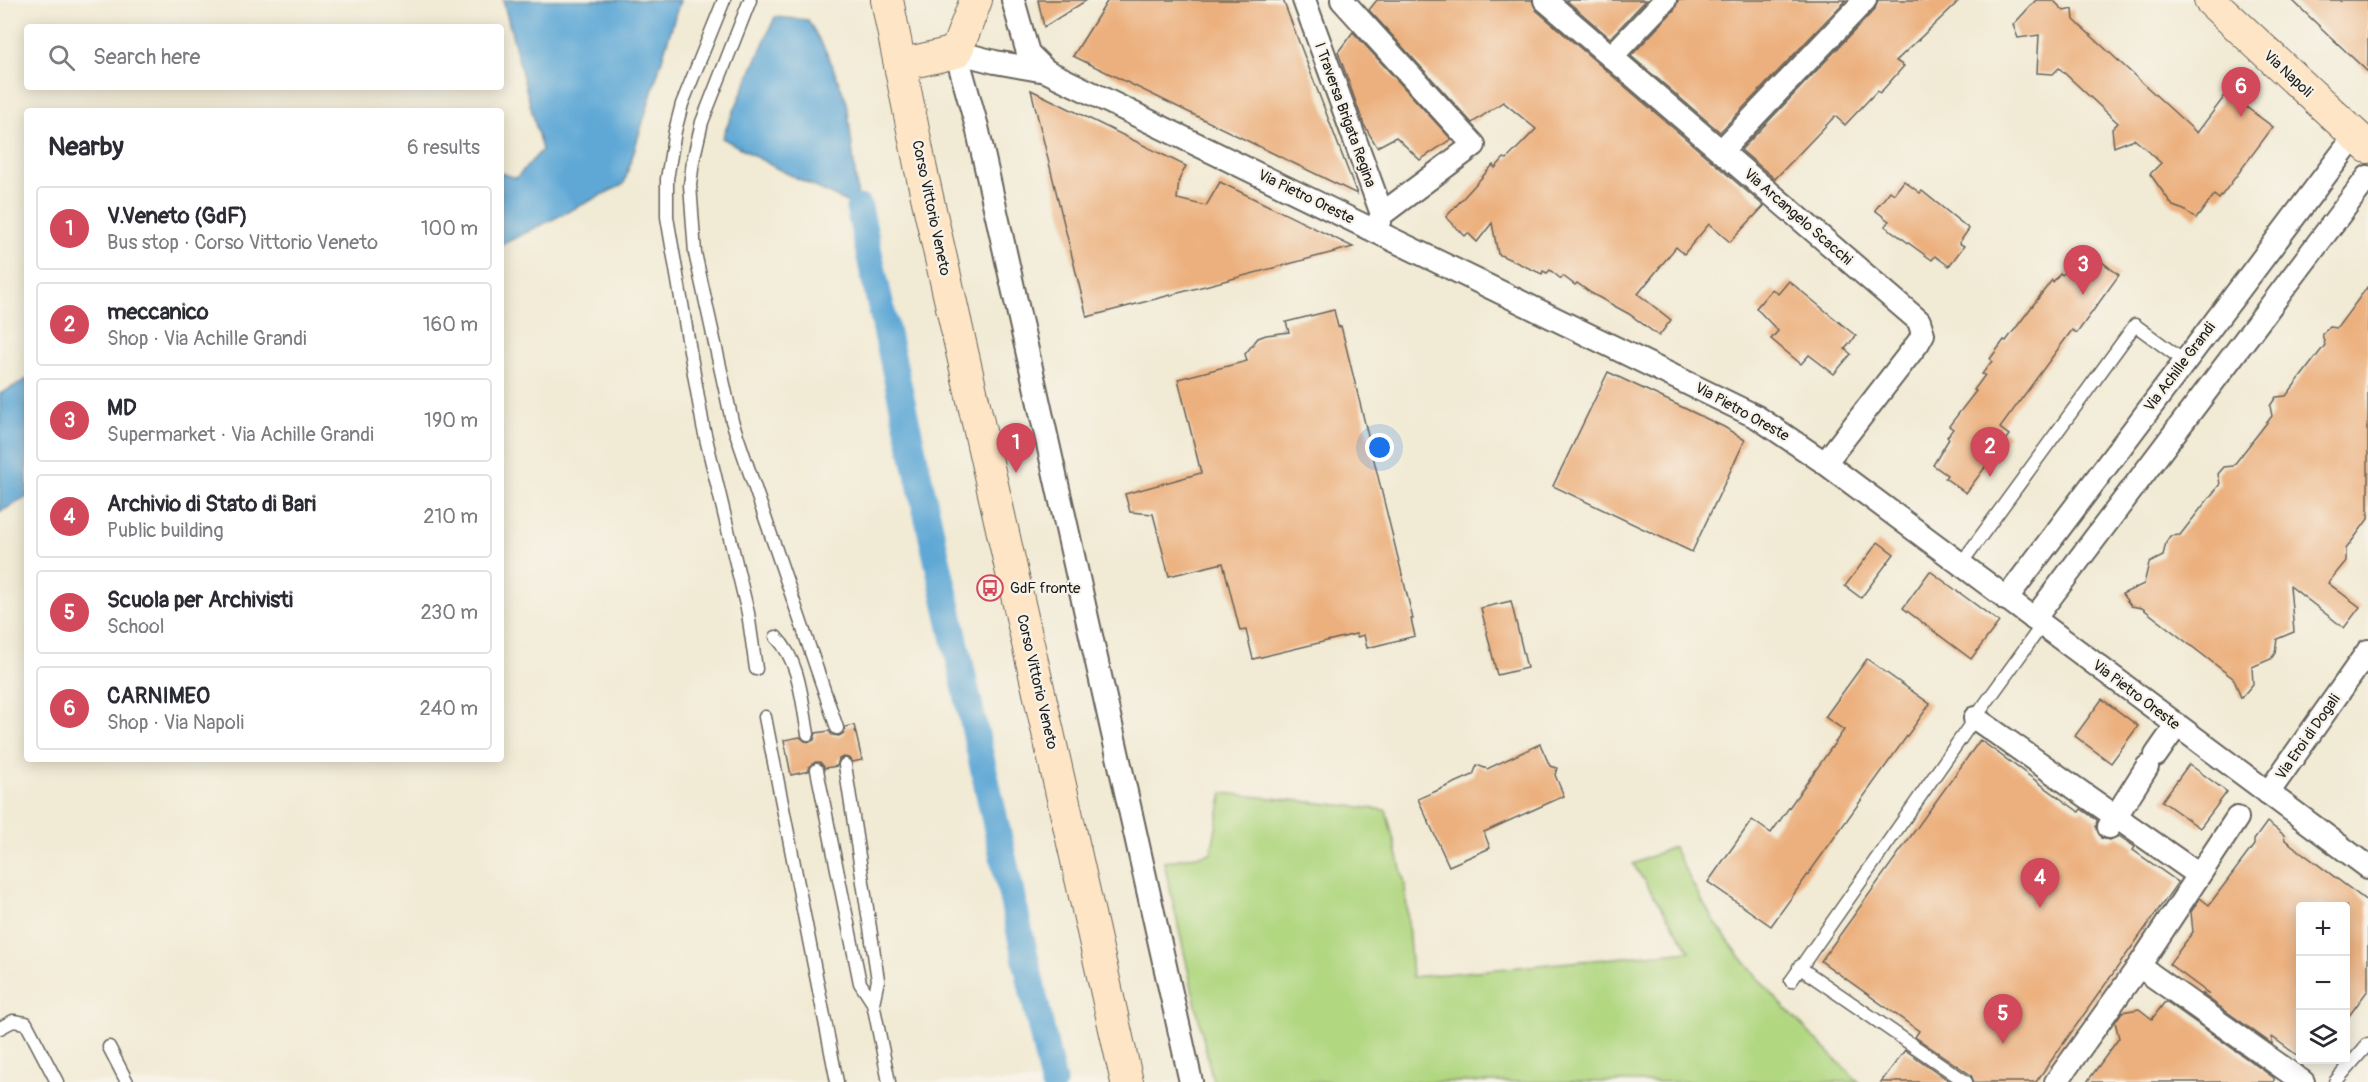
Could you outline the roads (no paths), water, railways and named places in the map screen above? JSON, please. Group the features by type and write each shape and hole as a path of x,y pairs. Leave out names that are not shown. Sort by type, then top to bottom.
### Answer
{"main road":[{"name":"Corso Vittorio Veneto","path":"887,0 924,181 1126,1082"},
{"path":"900,66 956,52 976,0"},
{"name":"Via Napoli","path":"2210,0 2364,134"}],"street":[{"name":"Via Pietro Oreste","path":"1013,0 1028,53 1046,71"},
{"name":"I Traversa Brigata Regina","path":"1304,0 1379,222"},
{"path":"1342,0 1474,145 1379,222"},
{"name":"Via Arcangelo Scacchi","path":"1545,0 1919,321 1923,334 1918,343 1825,463"},
{"path":"1611,57 1665,0"},
{"path":"1721,151 1865,0"},
{"name":"Via Pietro Oreste","path":"956,52 1046,71 1379,222 1757,417 1825,463 2368,867"},
{"path":"956,52 977,127 1191,1082"},
{"name":"Via Achille Grandi","path":"2006,599 2184,361 2364,134"},
{"path":"2038,622 2368,177"},
{"name":"Via Eroi di Dogali","path":"2268,793 2368,651"},
{"path":"1975,718 2112,821 2199,875"},
{"path":"2112,821 2177,725"},
{"path":"2056,1082 2139,966 2236,818"},
{"path":"2139,966 2227,1026 2303,1082"}],"lane":[{"path":"724,0 682,104 667,179 667,217 703,426 748,613 756,669"},
{"path":"750,0 702,122 693,161 690,185 695,253 732,420 837,728"},
{"path":"1960,565 2135,325 2184,361"},
{"path":"1791,981 1799,966 1975,718 2038,622"},
{"path":"776,637 784,645 795,670 808,734"},
{"path":"765,717 837,1082"},
{"path":"845,765 878,980 873,1002"},
{"path":"817,770 860,983 873,1002 889,1082"},
{"path":"1799,966 1966,1082"},
{"path":"0,1028 13,1021 26,1023 51,1080"},
{"path":"2335,1082 2368,1044"},
{"path":"109,1047 127,1082"}],"water":[{"path":"503,0 680,0 624,184 504,244 504,174 516,178 542,150"},
{"path":"775,17 808,20 828,55 847,103 859,208 778,169 722,138"},
{"path":"24,381 24,499 0,512 0,394"}],"waterway":[{"path":"859,208 1053,1082"}],"place":[{"name":"CARNIMEO","path":"2241,117"},
{"name":"MD","path":"2083,295"},
{"name":"V.Veneto (GdF)","path":"1016,473"},
{"name":"meccanico","path":"1990,477"},
{"name":"GdF fronte","path":"990,588"},
{"name":"Archivio di Stato di Bari","path":"2040,908"},
{"name":"Scuola per Archivisti","path":"2003,1044"}]}
